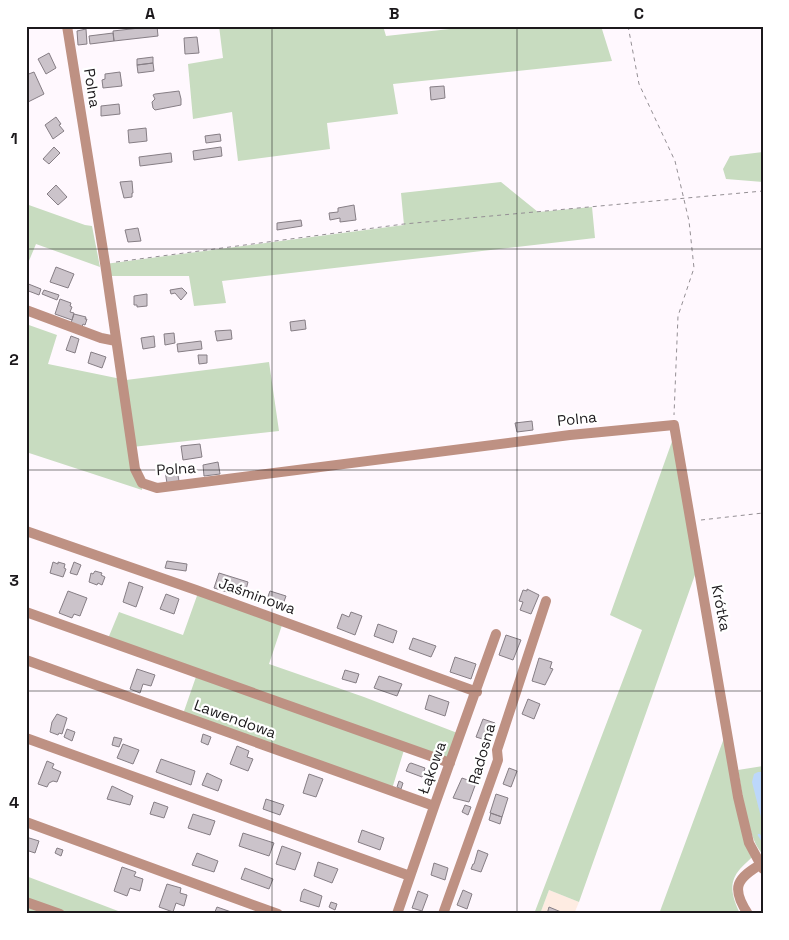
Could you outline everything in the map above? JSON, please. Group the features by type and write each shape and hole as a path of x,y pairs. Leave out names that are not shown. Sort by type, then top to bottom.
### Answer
{"street":[{"name":"Polna","path":"67,26 135,469 142,483 157,488 570,435 674,425"},
{"path":"26,310 101,338 116,341"},
{"name":"Krótka","path":"674,425 738,797 747,836 754,855 762,865"},
{"name":"Jaśminowa","path":"26,531 196,590 476,692"},
{"name":"Radosna","path":"443,914 498,760 497,750 546,602"},
{"path":"26,612 450,763"},
{"name":"Łąkowa","path":"397,914 496,634"},
{"name":"Lawendowa","path":"26,660 434,806"},
{"path":"26,738 410,876"},
{"path":"26,822 278,914"},
{"path":"748,914 738,897 737,887 744,875 762,865"},
{"path":"26,902 60,914"}],"path":[{"path":"628,26 639,84 675,161 689,221 694,268 678,316 674,425"},
{"path":"105,264 404,224 763,191"},
{"path":"690,521 763,513"}],"shaded area":[{"path":"549,890 579,902 574,914 540,914"}],"green space":[{"path":"219,26 383,26 386,36 477,26 601,26 612,61 393,84 398,114 327,123 330,149 238,161 232,112 193,119 188,64 223,58"},
{"path":"763,152 763,182 726,179 723,169 730,156"},
{"path":"501,182 538,212 592,207 595,238 222,281 226,303 194,306 189,276 110,276 105,264 404,225 401,193"},
{"path":"26,204 92,226 100,267 36,244 26,268"},
{"path":"26,324 57,335 48,364 126,380 269,362 279,431 132,447 142,483 142,490 26,452"},
{"path":"675,433 696,572 579,902 549,890 540,914 534,914 642,630 610,615"},
{"path":"198,593 282,625 269,664 364,697 460,734 447,765 404,750 392,789 182,717 198,671 107,641 119,612 183,635"},
{"path":"727,730 754,855 740,869 732,886 733,897 740,914 659,914"},
{"path":"763,766 763,854 753,838 738,770"},
{"path":"26,876 126,914 26,914"}],"water":[{"path":"763,772 763,825 752,782 754,774"}],"building":[{"path":"157,26 158,36 114,41 113,31"},
{"path":"86,29 87,44 78,45 77,31"},
{"path":"113,33 114,41 90,44 89,36"},
{"path":"197,37 199,53 185,54 184,38"},
{"path":"49,53 56,68 46,74 38,59"},
{"path":"153,57 153,63 137,65 137,59"},
{"path":"153,63 154,71 138,73 137,65"},
{"path":"34,72 44,94 26,103 26,75"},
{"path":"120,72 122,86 103,88 102,80 105,79 105,74"},
{"path":"444,86 445,98 431,100 430,87"},
{"path":"179,91 181,105 155,110 153,108 152,102 155,99 153,95"},
{"path":"119,104 120,114 101,116 101,106"},
{"path":"56,117 64,131 53,139 45,125"},
{"path":"146,128 147,141 129,143 128,130"},
{"path":"220,134 221,141 206,143 205,136"},
{"path":"54,147 60,153 49,164 43,159"},
{"path":"221,147 222,156 194,160 193,151"},
{"path":"171,153 172,162 140,166 139,157"},
{"path":"132,181 132,197 124,198 120,182"},
{"path":"56,185 67,197 58,205 47,194"},
{"path":"354,205 356,220 340,222 340,218 330,220 329,213 338,212 338,208"},
{"path":"301,220 302,226 277,230 277,223"},
{"path":"138,228 141,241 128,242 125,230"},
{"path":"56,267 74,274 68,288 50,282"},
{"path":"26,283 41,289 39,295 26,290"},
{"path":"182,288 187,293 181,300 175,293 171,294 170,290"},
{"path":"44,290 59,295 57,300 42,294"},
{"path":"147,294 147,306 137,307 137,305 134,305 134,296"},
{"path":"60,299 71,303 70,312 74,313 72,320 55,314"},
{"path":"74,314 86,317 85,325 83,324 82,327 71,323"},
{"path":"305,320 306,329 291,331 290,322"},
{"path":"231,330 232,339 217,341 215,331"},
{"path":"174,333 175,343 165,345 164,334"},
{"path":"71,336 79,339 75,353 66,350"},
{"path":"154,336 155,347 143,349 141,338"},
{"path":"201,341 202,349 178,352 177,344"},
{"path":"91,352 106,357 102,368 88,363"},
{"path":"198,355 207,355 207,363 199,364"},
{"path":"532,421 533,430 517,432 515,423"},
{"path":"200,444 202,457 183,460 181,446"},
{"path":"218,462 220,474 204,476 203,465"},
{"path":"177,469 179,481 167,483 165,471"},
{"path":"167,561 187,564 186,571 165,568"},
{"path":"53,562 65,564 64,568 66,569 63,577 50,573"},
{"path":"74,562 81,565 77,575 70,573"},
{"path":"95,571 102,573 101,575 105,577 102,585 89,582 91,573 93,574"},
{"path":"219,573 248,582 244,597 214,588"},
{"path":"129,582 143,587 136,607 123,602"},
{"path":"527,589 539,595 531,614 520,610 523,602 519,601 523,590 527,591"},
{"path":"68,591 87,598 80,616 74,614 72,618 59,613"},
{"path":"270,591 286,596 282,607 266,602"},
{"path":"166,594 179,599 174,614 160,609"},
{"path":"351,612 362,616 355,635 337,628 342,614 349,617"},
{"path":"378,624 397,631 393,643 374,636"},
{"path":"506,635 521,640 513,660 499,655"},
{"path":"413,638 436,646 431,657 409,649"},
{"path":"455,657 476,664 471,679 450,672"},
{"path":"539,658 552,662 550,668 553,669 545,685 532,681"},
{"path":"137,669 155,675 151,686 143,684 140,693 130,689"},
{"path":"345,670 359,674 356,683 342,679"},
{"path":"379,676 402,684 397,696 374,688"},
{"path":"429,695 449,702 445,716 425,709"},
{"path":"528,699 540,704 534,719 522,714"},
{"path":"57,714 67,718 62,734 59,733 58,735 50,732 52,722"},
{"path":"483,719 495,723 489,741 476,737"},
{"path":"67,729 75,732 72,741 64,737"},
{"path":"203,734 211,737 208,745 201,742"},
{"path":"114,737 122,739 119,747 112,745"},
{"path":"123,744 139,750 133,764 117,758"},
{"path":"237,746 249,751 247,757 253,759 248,771 230,764"},
{"path":"161,759 195,771 191,785 156,772"},
{"path":"47,761 54,764 52,768 61,772 57,782 49,783 47,787 38,784"},
{"path":"411,763 425,768 422,777 406,771"},
{"path":"509,768 517,771 511,787 503,784"},
{"path":"207,773 222,780 218,791 202,785"},
{"path":"309,774 323,779 316,797 303,793"},
{"path":"462,778 476,783 469,802 453,798"},
{"path":"399,781 403,783 401,789 397,787"},
{"path":"112,786 133,796 130,805 107,799"},
{"path":"496,794 508,798 502,817 490,813"},
{"path":"266,799 284,805 280,815 263,809"},
{"path":"154,802 168,807 164,818 150,814"},
{"path":"465,805 471,807 468,815 462,812"},
{"path":"491,813 502,817 500,824 489,820"},
{"path":"193,814 215,821 210,835 188,828"},
{"path":"362,830 384,838 380,850 358,842"},
{"path":"243,833 274,843 269,856 239,846"},
{"path":"26,837 39,841 35,853 26,850"},
{"path":"282,846 301,853 295,870 276,864"},
{"path":"57,848 63,850 61,856 55,853"},
{"path":"478,850 488,854 481,872 471,869"},
{"path":"197,853 218,861 214,872 192,865"},
{"path":"318,862 338,869 332,883 314,876"},
{"path":"434,863 448,868 445,880 431,875"},
{"path":"122,867 136,872 134,876 143,879 140,891 130,888 127,896 114,891"},
{"path":"245,868 273,879 269,889 241,879"},
{"path":"167,884 181,888 180,893 187,895 184,906 176,903 173,912 159,907"},
{"path":"304,889 322,896 319,907 300,901"},
{"path":"463,890 472,894 467,909 457,905"},
{"path":"418,891 428,895 422,911 412,908"},
{"path":"331,902 337,904 335,910 329,907"},
{"path":"217,907 237,914 214,914"},
{"path":"549,907 561,912 561,914 547,914"}],"waterway":[{"path":"759,835 763,841"}]}
